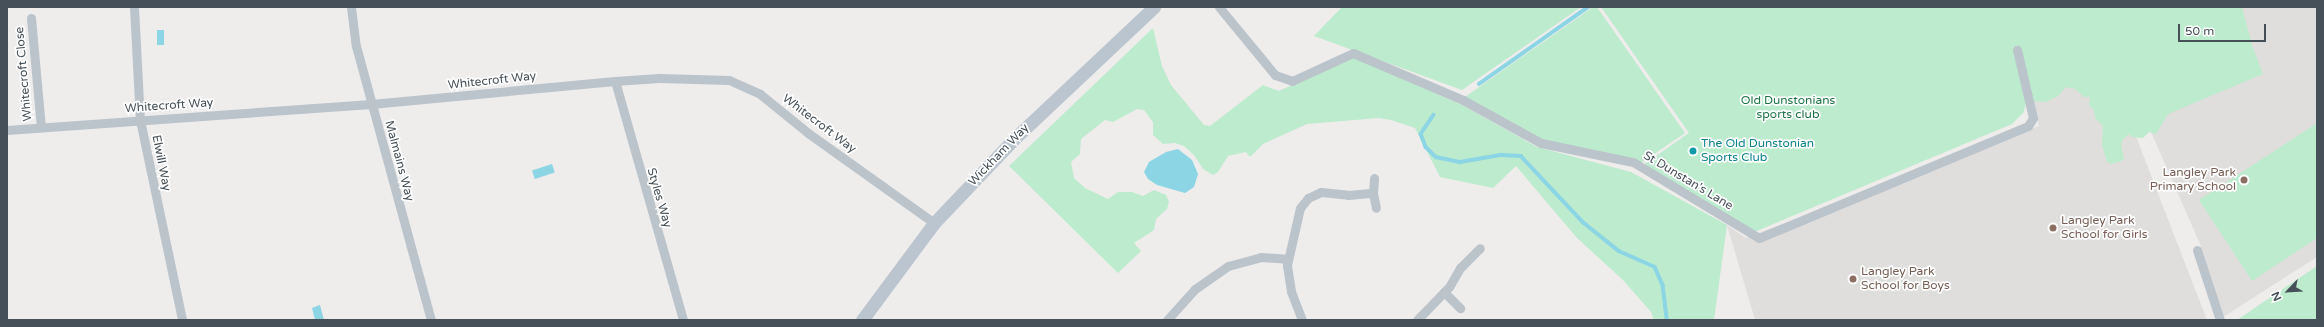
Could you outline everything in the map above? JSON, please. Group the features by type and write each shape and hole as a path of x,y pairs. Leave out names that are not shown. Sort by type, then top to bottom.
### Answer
{"street":[{"name":"Elwill Way","path":"134,7 140,120 182,320"},
{"name":"Malmains Way","path":"351,7 356,46 431,320"},
{"name":"Wickham Way","path":"862,320 934,224 1016,137 1154,7"},
{"name":"St Dunstan's Lane","path":"1219,7 1276,75 1292,81 1353,53 1463,100 1541,143 1633,162 1759,238 2028,126 2033,118 2017,50"},
{"name":"Whitecroft Close","path":"31,18 40,127"},
{"name":"Whitecroft Way","path":"7,130 371,104 615,81 659,78 729,80 760,94 808,133 934,224"},
{"name":"Styles Way","path":"615,81 683,320"},
{"path":"1374,178 1373,193 1376,208"},
{"path":"1302,320 1291,291 1287,259 1298,214 1308,198 1321,192 1348,195 1373,193"},
{"path":"1417,320 1444,292 1460,268 1480,248"},
{"path":"2197,250 2220,320"},
{"path":"1167,320 1196,289 1228,266 1256,258 1287,259"},
{"path":"1444,292 1460,308"}],"shaded area":[{"name":"Langley Park Primary School","path":"2237,7 2317,7 2317,257 2223,317 2200,244 2144,116"},
{"name":"Langley Park School for Girls","path":"2025,64 2113,77 2207,320 1755,320 1727,225 1746,238 2039,126"}],"green space":[{"path":"1342,7 1581,7 1462,90 1314,36"},
{"path":"1593,7 1597,7 1685,133 1641,163 1541,140 1465,97"},
{"name":"Old Dunstonians sports club","path":"1601,7 2242,7 2252,45 2263,74 2168,114 2156,134 2149,132 2143,138 2132,137 2129,134 2123,139 2121,145 2124,158 2122,161 2111,164 2107,162 2102,145 2103,126 2095,118 2094,110 2089,105 2090,97 2084,97 2075,89 2066,87 2058,96 2046,102 2026,101 2024,112 2012,124 1752,233 1643,165 1689,133"},
{"path":"1153,28 1162,66 1171,85 1204,125 1210,126 1263,85 1279,91 1353,57 1462,105 1537,147 1631,172 1727,225 1714,320 1654,320 1651,312 1623,280 1577,238 1516,166 1493,188 1440,177 1415,128 1391,120 1379,118 1307,124 1263,144 1250,157 1246,152 1228,156 1218,172 1213,175 1203,169 1194,155 1184,146 1175,143 1163,144 1153,135 1153,122 1144,110 1137,109 1113,122 1105,120 1081,139 1080,154 1071,162 1074,178 1085,188 1108,199 1118,192 1132,192 1143,196 1154,190 1166,195 1169,202 1167,209 1156,219 1154,230 1134,243 1141,251 1118,273 1009,166"},
{"path":"2317,123 2317,238 2252,281 2199,200"},
{"path":"2317,266 2317,320 2237,320"}],"water":[{"path":"157,30 164,30 164,45 157,45"},
{"path":"1178,149 1192,160 1198,174 1194,187 1185,193 1157,185 1148,179 1144,172 1149,162 1166,152"},
{"path":"552,164 555,173 535,179 532,170"},
{"path":"320,305 324,320 315,320 312,308"}],"waterway":[{"path":"1479,84 1588,7"},
{"path":"1434,115 1421,134 1426,147 1436,157 1460,162 1501,155 1521,156 1583,222 1619,251 1655,267 1663,285 1667,320"}],"place":[{"name":"The Old Dunstonian Sports Club","path":"1693,151"},
{"name":"Langley Park Primary School","path":"2244,180"},
{"name":"Langley Park School for Girls","path":"2053,228"},
{"name":"Langley Park School for Boys","path":"1853,279"}]}
